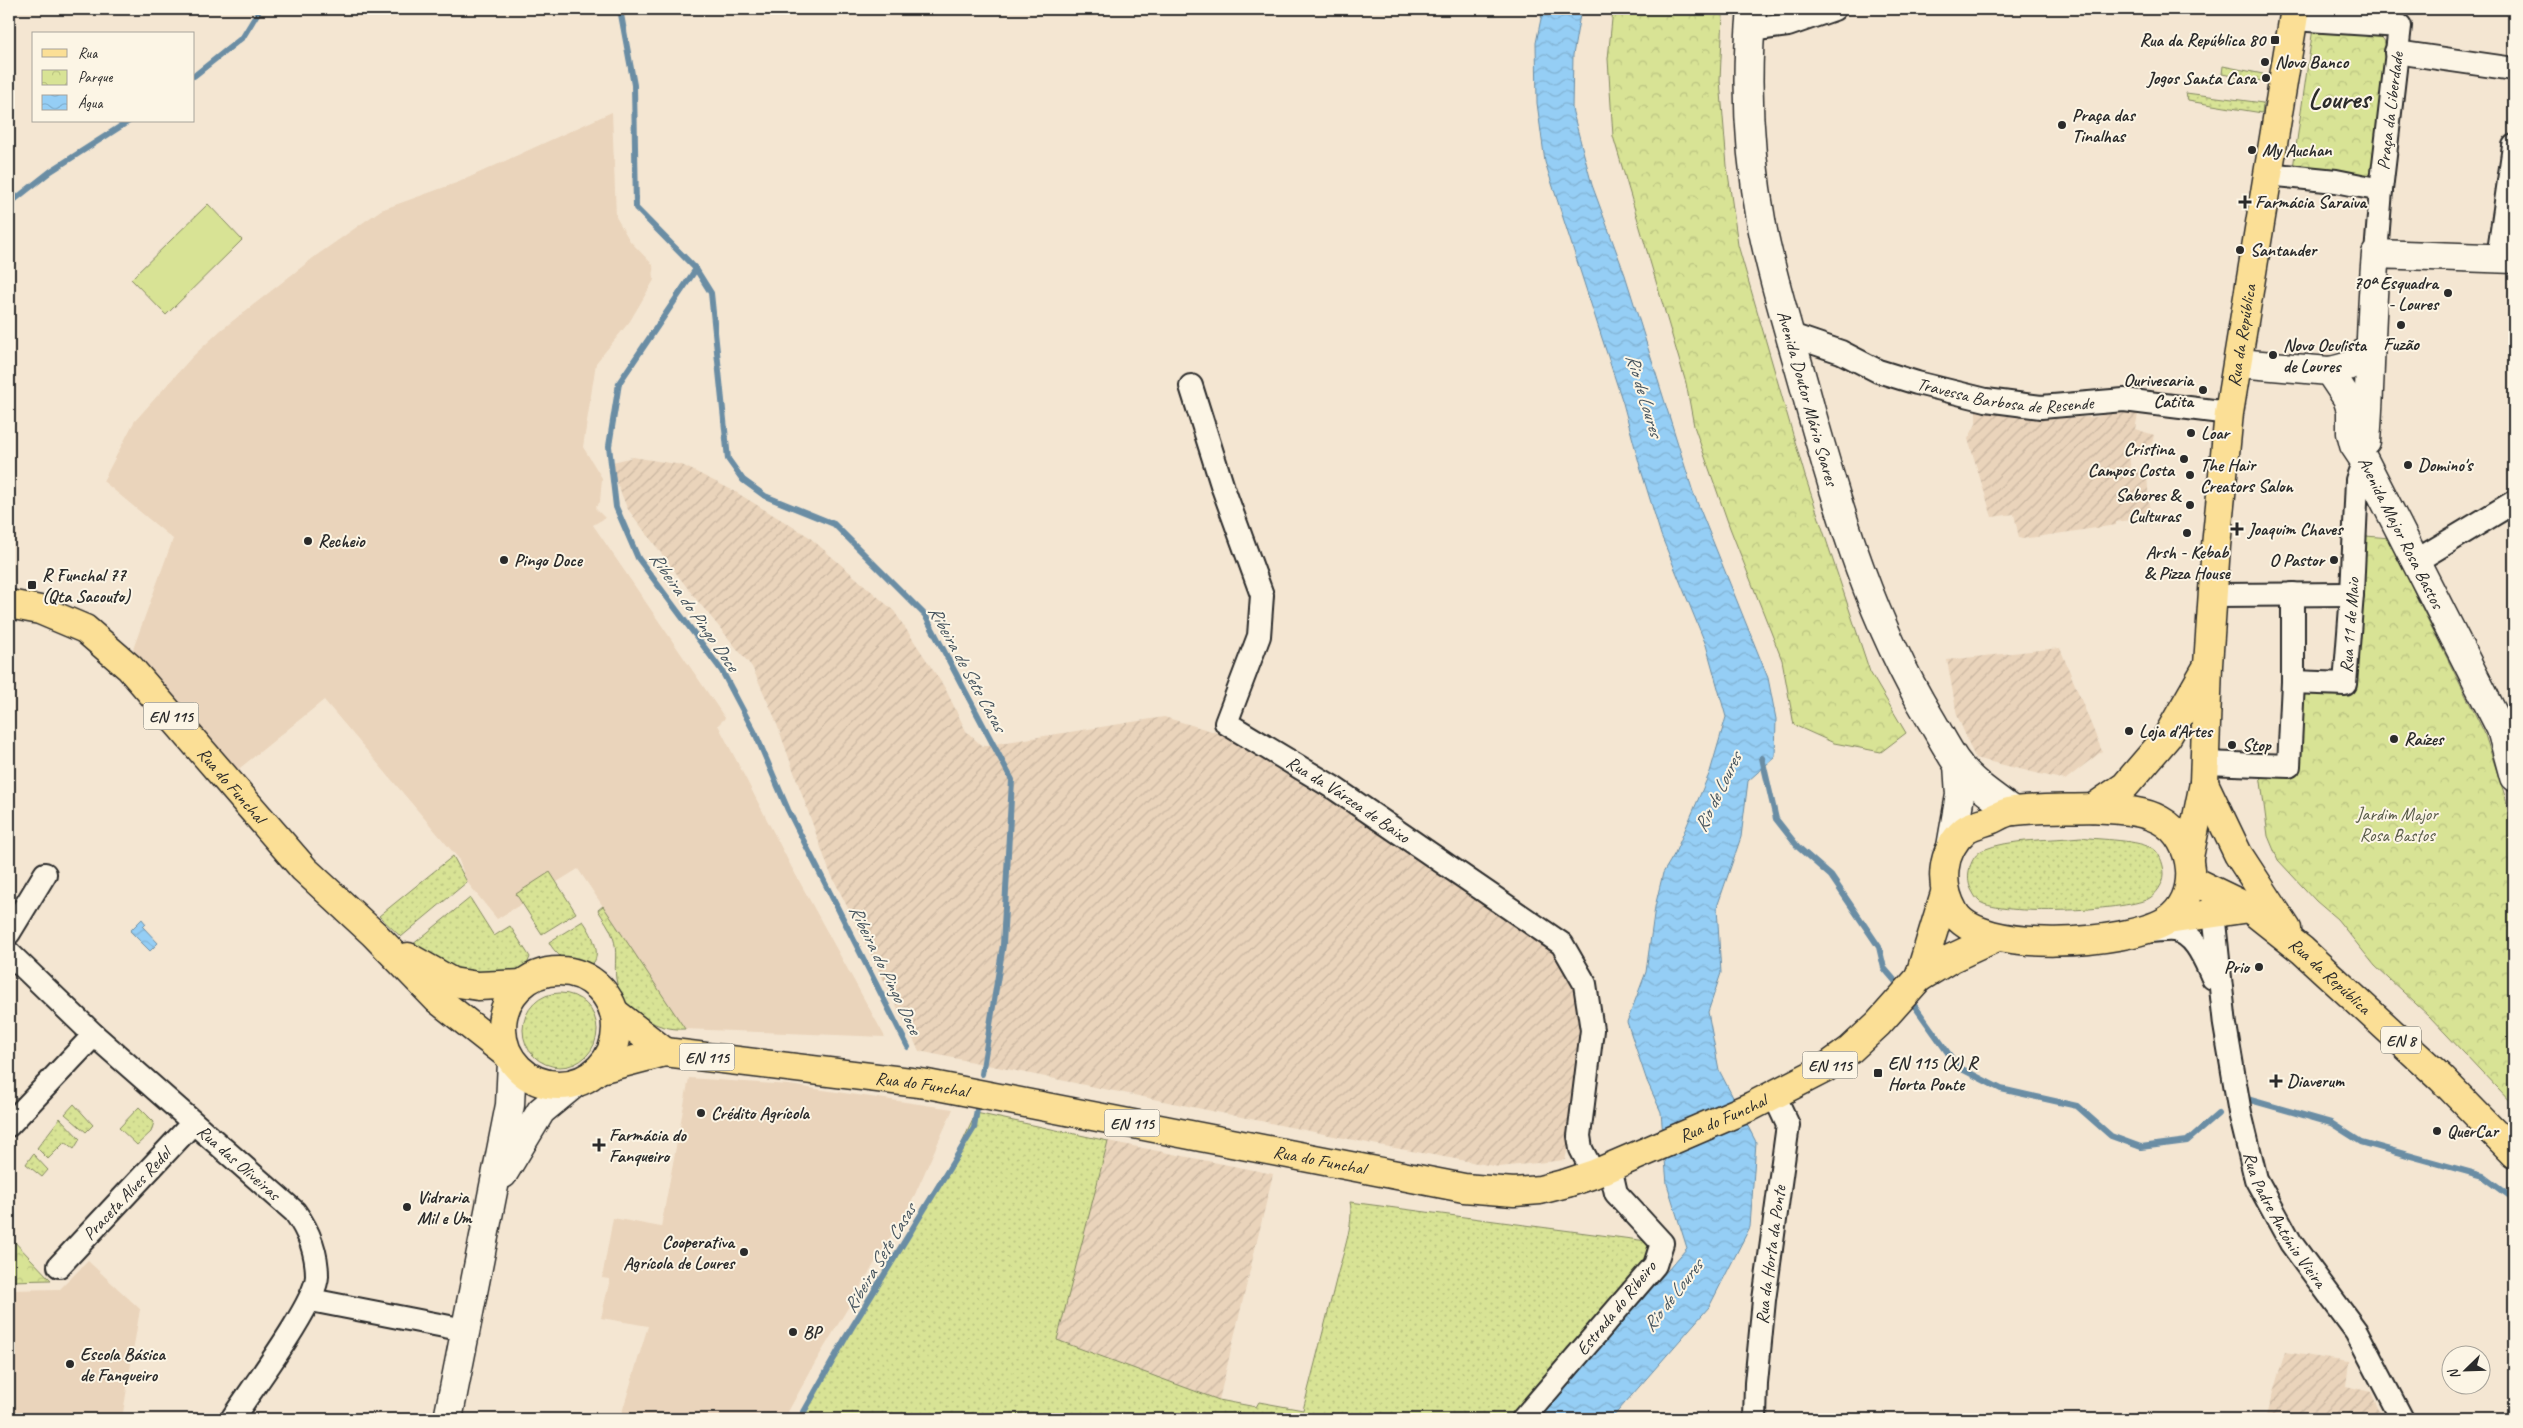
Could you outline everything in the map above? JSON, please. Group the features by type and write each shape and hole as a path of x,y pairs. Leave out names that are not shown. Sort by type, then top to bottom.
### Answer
{"main road":[{"name":"Rua da República","path":"2294,14 2229,413 2208,665 2205,773 2190,868 2249,908 2302,950 2509,1142"},
{"name":"Rua do Funchal","path":"9,604 40,610 85,629 130,668 304,868 374,934 437,999 510,1058 524,1074 539,1082 556,1086 574,1084 588,1078 600,1069 665,1052 968,1091 1488,1192 1540,1190 1602,1170 1635,1156 1763,1100 1824,1069 1850,1050 1878,1024 1919,978 1952,958 1996,938"},
{"name":"Rua da República","path":"2094,808 2124,786 2167,737 2208,665"},
{"path":"2205,773 2238,854 2302,950"},
{"path":"2157,925 2183,902 2190,868 2178,835 2161,820 2139,812 2094,808 2013,811 1966,830 1951,847 1943,870 1945,893 1955,914 1973,930 1996,938 2070,940 2110,937 2213,913 2249,908"},
{"name":"Rua do Funchal","path":"1919,978 1945,893"},
{"name":"Rua do Funchal","path":"374,934 394,949 452,982 504,987 522,984 542,973 560,970 577,974 593,982 605,994 614,1012 617,1032 614,1045 600,1069"},
{"name":"Rua do Funchal","path":"510,1058 502,1032 503,1014 510,998 522,984"},
{"name":"Rua do Funchal","path":"614,1012 665,1052"}],"street":[{"path":"1751,19 1788,25 1809,13 1834,9"},
{"name":"Praça da Liberdade","path":"2267,174 2336,180 2381,190 2396,52 2402,17 2294,14"},
{"name":"Avenida Doutor Mário Soares","path":"1751,19 1749,106 1762,226 1838,505 1871,602 1892,650 1958,764 1988,793 2013,811"},
{"path":"2396,52 2514,69"},
{"path":"2376,254 2506,259 2514,146"},
{"path":"2364,460 2370,390 2369,347 2381,190"},
{"name":"Travessa Barbosa de Resende","path":"1791,335 1841,352 1878,370 1952,393 1986,400 2041,406 2093,404 2124,400 2229,413"},
{"path":"2238,363 2329,372 2343,369 2358,362 2369,347"},
{"name":"Avenida Major Rosa Bastos","path":"2329,372 2347,398 2351,410 2351,433 2354,445 2364,460 2501,729 2514,777"},
{"name":"Rua da Várzea de Baixo","path":"1191,386 1223,488 1262,595 1259,636 1226,723 1334,788 1562,944 1585,984 1592,1030 1579,1136 1581,1148 1602,1170"},
{"name":"Rua 11 de Maio","path":"2293,682 2345,684 2352,594 2357,480 2364,460"},
{"path":"2416,561 2514,502"},
{"path":"2205,773 2289,766 2293,682 2293,594"},
{"path":"2213,595 2352,594"},
{"name":"Avenida Doutor Mário Soares","path":"1951,847 1960,795 1958,764"},
{"path":"9,932 45,874"},
{"name":"Rua Padre António Vieira","path":"2213,913 2222,998 2240,1113 2256,1179 2291,1243 2356,1331 2402,1419"},
{"name":"Rua Padre António Vieira","path":"2157,925 2176,930 2188,938 2200,950 2222,998"},
{"name":"Rua das Oliveiras","path":"9,952 94,1035 295,1212 305,1226 313,1248 317,1276 311,1300 232,1419"},
{"path":"9,1124 94,1035"},
{"path":"448,1419 510,1105 510,1058"},
{"path":"494,1188 541,1111 574,1084"},
{"name":"Rua da Horta da Ponte","path":"1755,1419 1756,1383 1764,1300 1788,1125 1763,1100"},
{"name":"Praceta Alves Redol","path":"59,1266 193,1123"},
{"name":"Estrada do Ribeiro","path":"1523,1419 1655,1265 1662,1243 1616,1193 1602,1170"},
{"path":"311,1300 465,1330"}],"shaded area":[{"path":"612,112 616,217 630,241 653,265 654,280 630,321 596,363 583,447 602,478 600,502 595,508 605,518 593,525 725,718 718,725 792,868 885,1037 685,1029 578,869 497,919 467,882 458,858 324,700 235,772 132,652 173,539 103,481 134,422 192,357 221,330 317,255 381,210 459,182"},
{"path":"2140,405 2135,429 2154,435 2152,443 2129,454 2131,471 2143,469 2143,474 2147,474 2150,517 2116,522 2116,525 2022,539 2019,538 2014,514 1992,517 1968,439 1976,424 1976,407 2045,418 2097,417 2117,409"},
{"path":"633,457 682,465 734,491 808,536 894,611 945,688 966,731 982,746 1164,717 1215,732 1243,743 1410,851 1547,946 1570,977 1582,1013 1585,1079 1565,1160 1499,1167 1373,1144 919,1051 829,870 774,716 752,667 692,594 627,508 609,463"},
{"path":"2060,648 2102,751 2065,780 1975,758 1957,715 1947,660"},
{"name":"Cooperativa Agrícola de Loures","path":"689,1078 789,1085 953,1109 912,1201 816,1361 784,1419 620,1419 648,1326 601,1318 610,1279 602,1278 613,1218 661,1227"},
{"path":"1108,1141 1273,1174 1219,1400 1057,1340"},
{"name":"Escola Básica de Fanqueiro","path":"88,1261 140,1309 122,1419 9,1419 9,1290 60,1289"},
{"path":"2285,1352 2349,1362 2346,1386 2371,1392 2383,1419 2265,1419"}],"green space":[{"path":"1613,9 1713,9 1723,15 1720,80 1727,166 1738,245 1805,476 1870,672 1906,733 1881,752 1834,743 1794,725 1782,660 1730,528 1694,426 1686,383 1613,136 1608,59"},
{"path":"2313,28 2378,34 2384,40 2386,48 2374,174 2369,177 2293,168"},
{"path":"2223,66 2263,74 2262,81 2222,74"},
{"path":"2186,93 2263,103 2262,113 2188,101"},
{"path":"208,204 242,240 166,315 131,279"},
{"name":"Jardim Major Rosa Bastos","path":"2366,536 2390,538 2417,598 2484,732 2506,799 2514,860 2514,1106 2429,1016 2375,966 2337,919 2316,901 2278,860 2268,836 2260,774 2299,771 2302,691 2354,693"},
{"path":"2081,837 2130,842 2148,846 2155,850 2163,865 2164,877 2154,895 2135,903 2115,906 2090,909 2036,910 1992,906 1980,902 1971,889 1969,884 1970,867 1975,857 1983,850 1993,846 2018,842"},
{"path":"453,856 467,882 401,937 379,916"},
{"path":"550,872 576,913 542,934 516,894"},
{"path":"470,898 494,936 510,926 530,957 526,967 504,974 455,972 412,945"},
{"path":"603,906 685,1029 663,1027 641,1017 625,1001 616,979 613,937 598,910"},
{"path":"583,921 592,937 596,956 595,961 591,965 580,967 561,957 549,942"},
{"path":"560,993 581,999 591,1009 597,1030 591,1051 581,1061 560,1067 539,1061 529,1051 523,1030 529,1009 539,999"},
{"path":"74,1104 93,1125 86,1132 65,1114"},
{"path":"139,1107 154,1122 151,1132 137,1145 119,1128"},
{"path":"976,1113 1108,1141 1057,1340 1219,1400 1256,1407 1259,1402 1303,1410 1347,1241 1351,1219 1350,1202 1662,1243 1523,1419 800,1419 846,1337 949,1171"},
{"path":"60,1118 80,1139 74,1149 65,1142 48,1159 37,1148"},
{"path":"33,1154 48,1170 42,1177 26,1164"},
{"path":"9,1236 51,1280 9,1281"}],"water":[{"name":"Rio de Loures","path":"1543,9 1581,9 1573,55 1572,109 1592,185 1625,275 1693,492 1768,678 1776,719 1775,757 1748,781 1741,837 1717,907 1721,973 1708,1012 1719,1070 1756,1142 1750,1227 1709,1307 1611,1419 1539,1419 1687,1248 1667,1184 1661,1112 1647,1081 1627,1022 1646,972 1655,907 1663,873 1675,853 1710,772 1726,717 1706,645 1661,535 1623,403 1545,162 1537,103 1536,43"},
{"path":"142,919 146,924 143,927 158,943 150,951 130,931"}],"waterway":[{"path":"195,75 243,37 260,9"},
{"name":"Ribeira de Sete Casas","path":"620,9 634,85 636,208 696,269 711,293 728,459 743,480 765,496 834,524 925,615 1012,780 1003,945 982,1074"},
{"path":"9,204 51,171 127,122"},
{"name":"Ribeira do Pingo Doce","path":"696,269 619,383 609,446 616,507 638,558 722,671 756,735 788,810 908,1047"},
{"path":"1762,758 1776,819 1798,847 1831,876 1879,947 1884,968 1901,988"},
{"path":"1909,998 1958,1067 2001,1089 2077,1106 2111,1136 2141,1147 2187,1141 2218,1114"},
{"path":"2247,1099 2331,1123 2361,1142 2483,1176 2514,1199"},
{"name":"Ribeira Sete Casas","path":"800,1419 846,1337 974,1128 977,1109"}],"place":[{"name":"Rua da República 80","path":"2275,40"},
{"name":"Novo Banco","path":"2265,62"},
{"name":"Jogos Santa Casa","path":"2266,78"},
{"name":"Praça das Tinalhas","path":"2062,125"},
{"name":"My Auchan","path":"2252,150"},
{"name":"Farmácia Saraiva","path":"2245,202"},
{"name":"Santander","path":"2240,250"},
{"name":"70ª Esquadra - Loures","path":"2448,293"},
{"name":"Fuzão","path":"2401,325"},
{"name":"Novo Oculista de Loures","path":"2273,355"},
{"name":"Ourivesaria Catita","path":"2203,390"},
{"name":"Loar","path":"2191,433"},
{"name":"Cristina Campos Costa","path":"2184,459"},
{"name":"Domino's","path":"2408,465"},
{"name":"The Hair Creators Salon","path":"2190,475"},
{"name":"Sabores & Culturas","path":"2190,505"},
{"name":"Joaquim Chaves","path":"2237,529"},
{"name":"Arsh - Kebab & Pizza House","path":"2187,533"},
{"name":"Recheio","path":"308,541"},
{"name":"Pingo Doce","path":"504,560"},
{"name":"O Pastor","path":"2334,560"},
{"name":"R Funchal 77 (Qta Sacouto)","path":"32,585"},
{"name":"Loja d'Artes","path":"2129,731"},
{"name":"Raízes","path":"2394,739"},
{"name":"Stop","path":"2232,745"},
{"name":"Prio","path":"2259,967"},
{"name":"EN 115 (X) R Horta Ponte","path":"1878,1073"},
{"name":"Diaverum","path":"2276,1081"},
{"name":"Crédito Agrícola","path":"701,1113"},
{"name":"QuerCar","path":"2437,1131"},
{"name":"Farmácia do Fanqueiro","path":"599,1145"},
{"name":"Vidraria Mil e Um","path":"407,1207"},
{"name":"Cooperativa Agrícola de Loures","path":"744,1252"},
{"name":"BP","path":"793,1332"},
{"name":"Escola Básica de Fanqueiro","path":"70,1364"}],"district":[{"name":"Loures","path":"2339,98"}]}
